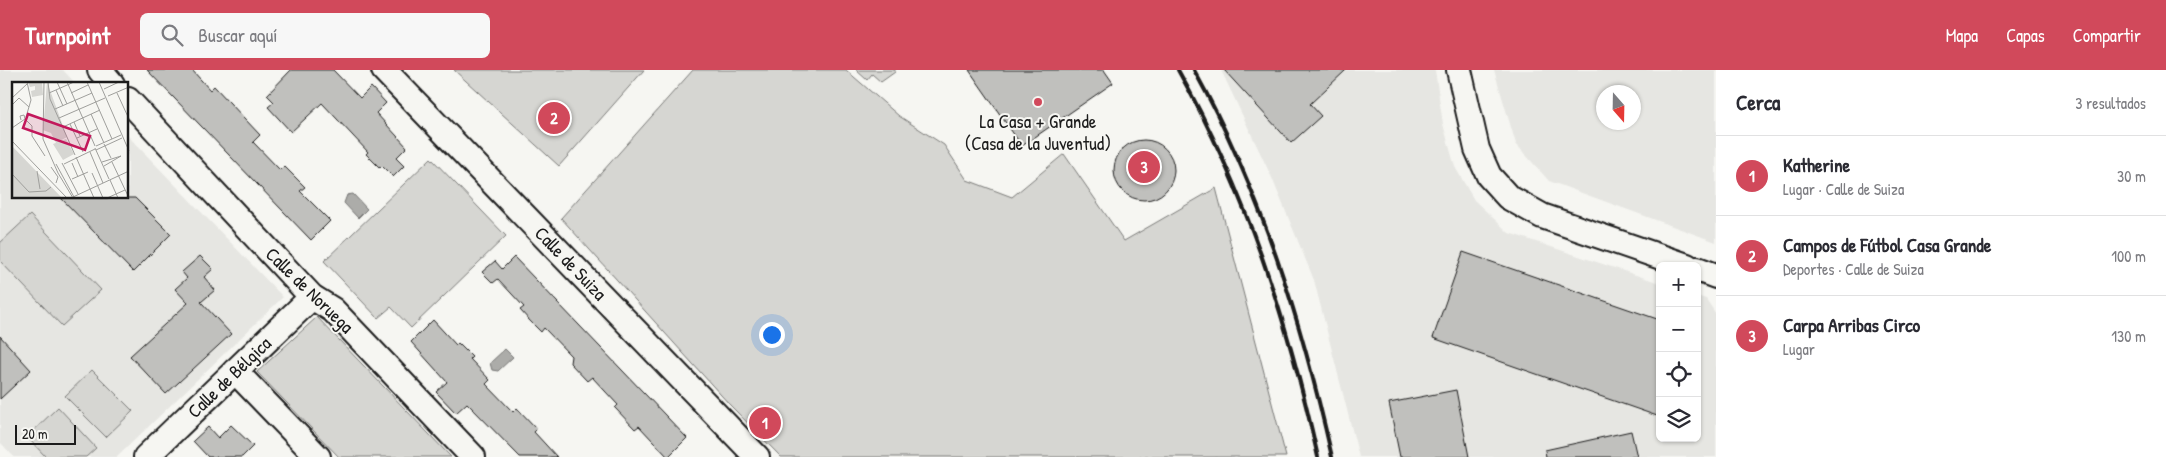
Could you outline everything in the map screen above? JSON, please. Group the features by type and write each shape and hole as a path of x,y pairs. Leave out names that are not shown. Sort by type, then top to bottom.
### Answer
{"street":[{"path":"100,70 110,82"},
{"name":"Calle de Suiza","path":"384,70 749,454"},
{"path":"1459,70 1477,149 1490,176 1508,197 1542,216 1675,262"},
{"name":"Calle de Noruega","path":"129,101 312,297 333,310 473,457"},
{"path":"1701,270 1716,276"},
{"name":"Calle de Bélgica","path":"146,457 312,297"},
{"path":"235,371 318,457"}],"shaded area":[{"path":"0,70 63,70 74,82 12,82 12,199 129,199 129,137 283,297 117,457 14,457 0,442"},
{"path":"454,70 644,70 559,166"},
{"path":"693,70 846,70 899,116 944,145 967,180 1012,197 1064,154 1124,241 1216,188 1286,457 781,457 730,405 561,218"},
{"path":"856,70 895,70 895,72 881,82 872,74 867,80"},
{"path":"1221,70 1435,70 1443,124 1455,167 1474,200 1509,233 1656,282 1656,442 1701,442 1701,297 1706,299 1716,314 1716,457 1359,457 1314,280 1272,178"},
{"path":"1494,70 1716,70 1716,242 1549,181 1516,144"},
{"path":"431,158 506,236 411,328 391,307 378,318 324,261"},
{"path":"353,194 367,209 358,218 344,203 347,195"},
{"path":"30,215 101,290 62,326 0,261 0,243"},
{"path":"317,317 451,457 339,457 257,372"},
{"path":"505,349 513,357 498,371 492,370 490,363"},
{"path":"92,370 133,411 106,437 65,396"},
{"path":"58,407 96,448 86,457 46,457 27,437"}],"building":[{"path":"147,70 192,70 210,90 214,86 260,135 253,142 280,170 284,166 305,187 300,191 330,221 311,240"},
{"path":"291,70 333,70 360,98 371,87 386,103 376,113 407,147 396,158 404,166 393,177 382,166 380,168 366,154 368,152 322,103 291,132 268,107 274,102 267,95"},
{"name":"La Casa + Grande (Casa de la Juventud)","path":"969,70 1104,70 1113,83 1022,146"},
{"path":"1224,70 1346,70 1310,104 1321,116 1291,143"},
{"path":"1144,140 1160,145 1165,149 1169,154 1174,170 1169,186 1165,191 1160,195 1144,200 1128,195 1123,191 1119,186 1114,170 1119,154 1123,149 1128,145"},
{"path":"135,198 171,234 133,272 62,199"},
{"path":"1463,252 1656,319 1656,416 1433,338"},
{"path":"200,256 213,269 204,277 215,290 201,302 231,334 166,394 130,356 188,303 175,289 187,278 182,272"},
{"path":"514,257 687,438 668,457 639,426 635,429 615,408 618,405 592,377 587,381 570,363 571,356 544,328 541,332 530,321 520,310 524,307 498,279 493,283 482,272 495,261 502,269"},
{"path":"433,320 456,345 458,343 472,357 470,359 490,380 486,384 513,412 517,408 537,429 534,432 557,457 520,457 467,403 456,413 436,392 447,382 411,342"},
{"path":"0,336 31,370 0,399"},
{"path":"1456,390 1469,457 1400,457 1389,403"},
{"path":"231,425 253,446 242,457 208,457 193,441 208,427 218,438"},
{"path":"1631,431 1637,457 1546,457 1545,450"}],"railway":[{"path":"1178,70 1224,163 1262,258 1293,357 1318,457"},
{"path":"1194,70 1240,163 1277,259 1307,357 1332,457"}],"place":[{"name":"La Casa + Grande (Casa de la Juventud)","path":"1038,102"},
{"name":"Campos de Fútbol Casa Grande","path":"554,118"},
{"name":"Carpa Arribas Circo","path":"1144,167"},
{"name":"Katherine","path":"765,423"}]}
